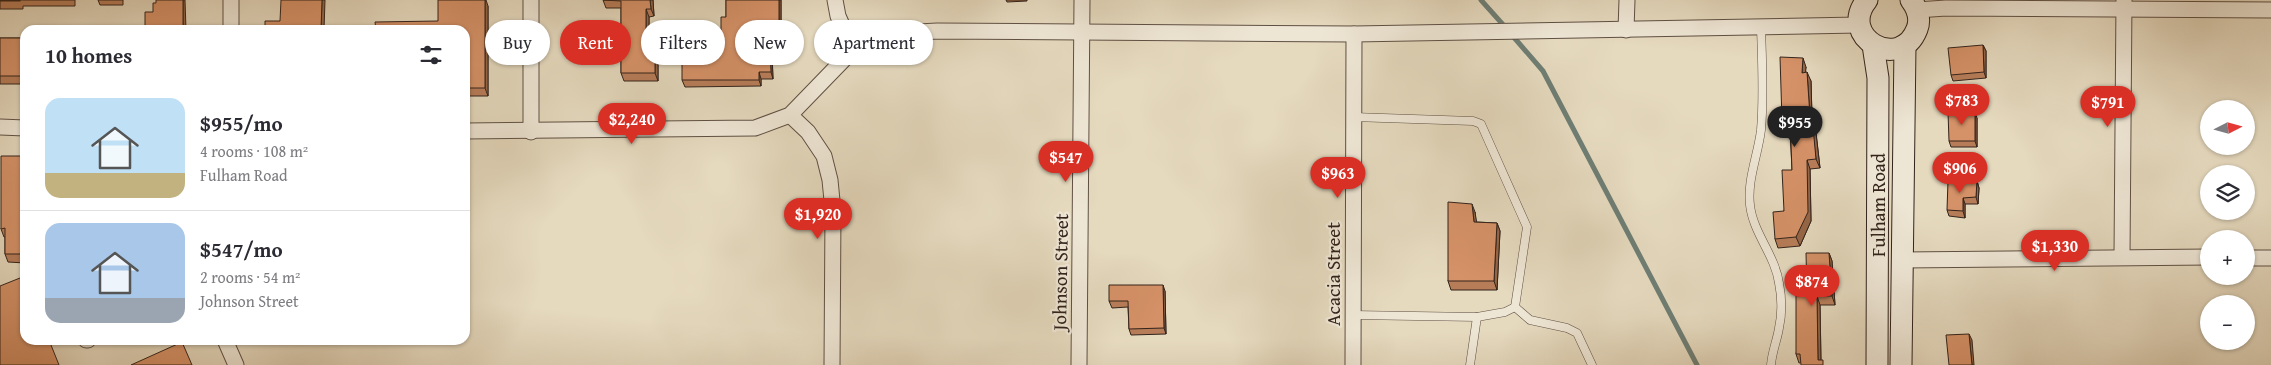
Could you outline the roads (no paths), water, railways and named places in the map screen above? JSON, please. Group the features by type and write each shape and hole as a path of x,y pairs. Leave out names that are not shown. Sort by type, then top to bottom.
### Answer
{"street":[{"path":"231,0 231,25"},
{"path":"531,0 531,132"},
{"path":"835,0 840,20"},
{"name":"Johnson Street","path":"1079,365 1082,0"},
{"path":"1626,30 1627,0"},
{"path":"1866,0 1859,15 1859,25 1865,38 1873,45 1884,49 1895,49 1905,45 1914,36 1918,26 1914,5 1946,8 2124,4 2271,10"},
{"path":"2122,256 2124,4"},
{"path":"933,31 1354,34 1859,25"},
{"name":"Acacia Street","path":"1353,365 1354,34"},
{"name":"Fulham Road","path":"1873,45 1878,78 1877,365"},
{"name":"Fulham Road","path":"1901,365 1905,45"},
{"path":"470,131 531,132 755,128 790,115 839,65"},
{"path":"790,115 808,132 824,156 830,180 833,211 832,365"},
{"path":"0,128 20,128"},
{"path":"1902,260 2122,256 2200,257"},
{"path":"2255,258 2271,258"},
{"path":"227,345 236,365"}],"lane":[{"path":"1762,27 1761,130 1751,182 1750,204 1754,225 1771,258 1779,281 1782,308 1779,329 1772,351 1771,365"},
{"path":"1353,117 1473,120 1481,124 1527,227 1515,307"},
{"path":"1353,315 1477,317 1504,312 1515,307"},
{"path":"1515,307 1530,320 1567,328 1577,333 1592,365"},
{"path":"1470,365 1477,317"}],"waterway":[{"path":"1481,0 1506,28"},
{"path":"1511,34 1543,71 1697,365"}]}
